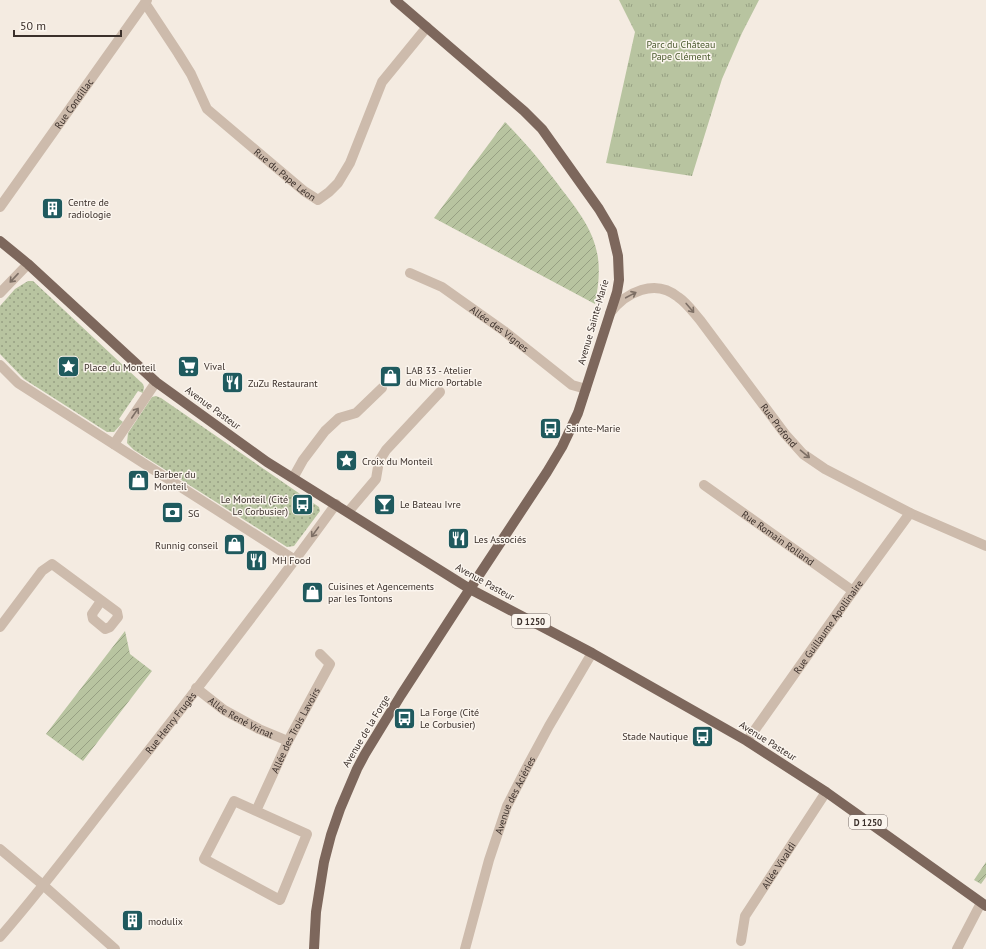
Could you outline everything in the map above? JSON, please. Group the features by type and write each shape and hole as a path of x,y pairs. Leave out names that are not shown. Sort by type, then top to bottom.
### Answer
{"main road":[{"name":"Avenue Sainte-Marie","path":"395,0 524,111 542,129 599,209 612,231 618,256 619,280 617,292 578,413 555,460 470,589"},
{"name":"Avenue Pasteur","path":"0,241 28,264 156,382 260,457 470,589 592,653 747,741 826,792 984,904"},
{"name":"Avenue de la Forge","path":"314,949 316,912 324,862 331,835 350,784 365,754 470,589"}],"street":[{"name":"Rue du Pape Léon","path":"146,2 191,74 207,109 298,186 318,200 338,183 350,163 382,82 427,27"},
{"name":"Rue Condillac","path":"0,207 146,2"},
{"path":"0,293 28,264"},
{"name":"Allée des Vignes","path":"410,273 442,287 504,331 572,385 586,389"},
{"name":"Rue Profond","path":"610,313 615,306 626,297 645,289 664,289 678,296 700,320 785,434 804,454 825,469 910,513 986,546"},
{"path":"0,365 18,383 295,560"},
{"path":"114,444 156,382"},
{"path":"293,478 303,460 325,431 339,418 356,413 382,388"},
{"path":"348,512 376,479 379,461 386,450 440,392"},
{"name":"Rue Romain Rolland","path":"704,485 853,591"},
{"name":"Rue Henry Frugès","path":"0,937 43,885 160,736 336,504"},
{"name":"Rue Guillaume Apollinaire","path":"747,741 910,513"},
{"path":"0,627 42,571 52,564 101,601"},
{"name":"Avenue des Aciéries","path":"465,949 489,860 507,806 549,726 592,653"},
{"name":"Allée des Trois Lavoirs","path":"256,811 288,741 330,664 320,654"},
{"name":"Allée René Vrinat","path":"196,688 224,710 259,730 288,741"},
{"name":"Allée Vivaldi","path":"741,941 745,916 826,792"},
{"path":"234,801 256,811 307,834 280,900 204,859 234,801"},
{"path":"0,849 115,949"},
{"path":"957,949 984,904"}],"green space":[{"name":"Parc du Château Pape Clément","path":"619,0 759,0 742,33 722,79 692,176 606,163 635,32"},
{"path":"505,122 541,162 588,227 596,247 599,264 595,304 434,218"},
{"name":"Place du Monteil","path":"28,281 33,281 143,384 143,393 138,391 119,419 123,422 114,432 107,432 24,379 0,354 0,306 15,289"},
{"name":"Place du Monteil","path":"156,396 319,507 320,511 294,546 287,547 134,450 127,443 128,433 152,397"},
{"path":"125,631 130,654 152,671 83,761 46,734"},
{"path":"986,862 986,877 981,884 974,880"}],"place":[{"name":"Centre de radiologie","path":"53,208"},
{"name":"Vival","path":"188,366"},
{"name":"Place du Monteil","path":"68,367"},
{"name":"LAB 33 - Atelier du Micro Portable","path":"391,376"},
{"name":"ZuZu Restaurant","path":"233,383"},
{"name":"Sainte-Marie","path":"550,428"},
{"name":"Croix du Monteil","path":"346,461"},
{"name":"Barber du Monteil","path":"138,480"},
{"name":"Le Bateau Ivre","path":"385,504"},
{"name":"Le Monteil (Cité Le Corbusier)","path":"303,505"},
{"name":"SG","path":"172,513"},
{"name":"Les Associés","path":"459,539"},
{"name":"Runnig conseil","path":"234,545"},
{"name":"MH Food","path":"257,560"},
{"name":"Cuisines et Agencements par les Tontons","path":"312,592"},
{"name":"La Forge (Cité Le Corbusier)","path":"405,718"},
{"name":"Stade Nautique","path":"703,736"},
{"name":"modulix","path":"133,921"}]}
